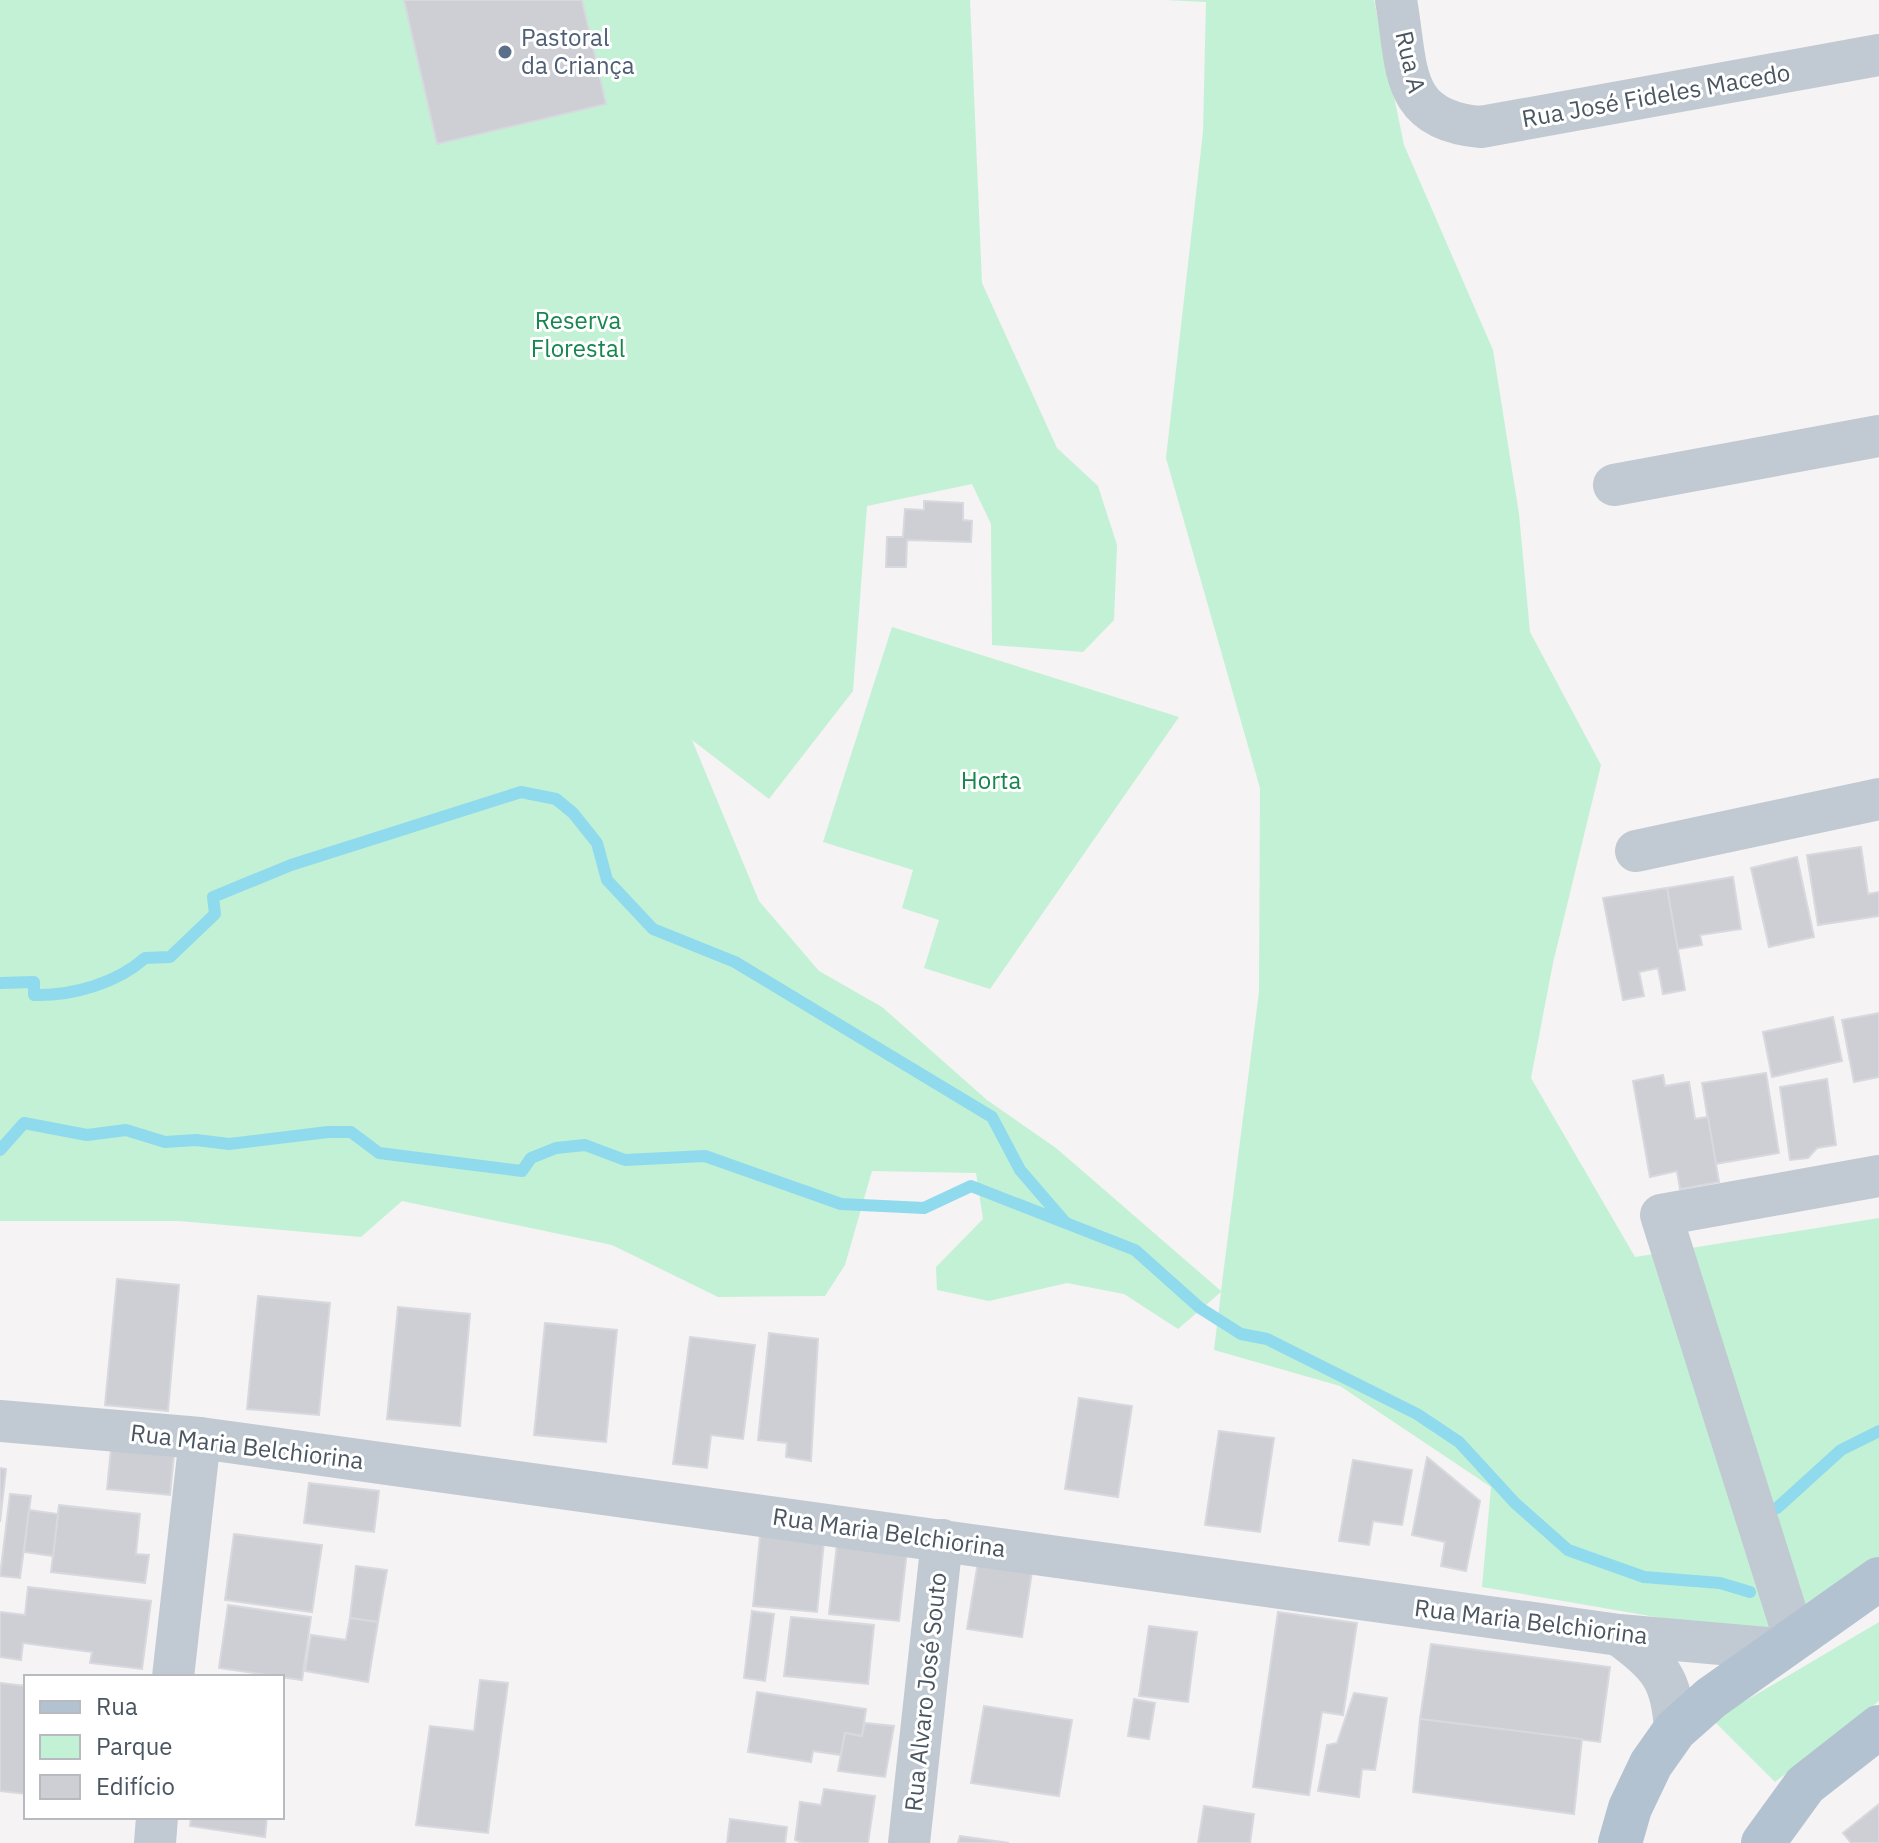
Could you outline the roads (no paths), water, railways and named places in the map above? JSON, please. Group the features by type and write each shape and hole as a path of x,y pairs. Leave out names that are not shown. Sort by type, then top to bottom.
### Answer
{"main road":[{"path":"1620,1843 1635,1797 1651,1764 1675,1730 1711,1698 1879,1579"},
{"path":"1763,1843 1805,1785 1879,1727"}],"street":[{"name":"Rua A","path":"1396,0 1411,83 1420,104 1434,118"},
{"name":"Rua José Fideles Macedo","path":"1434,118 1455,125 1481,127 1879,55"},
{"path":"1614,485 1879,436"},
{"path":"1636,851 1879,799"},
{"path":"1786,1643 1661,1215 1879,1176"},
{"name":"Rua Maria Belchiorina","path":"0,1421 200,1438 1619,1635 1786,1643"},
{"path":"173,1675 200,1438"},
{"name":"Rua Alvaro José Souto","path":"909,1843 942,1540"},
{"path":"1619,1635 1650,1659 1665,1676 1673,1697 1675,1730"},
{"path":"155,1843 157,1819"}],"waterway":[{"path":"0,983 34,982 34,995 64,993 94,986 134,967 145,958 170,957 215,914 213,897 291,865 521,792 556,799 573,813 597,843 607,880 653,929 735,962 992,1117 1020,1170 1064,1221"},
{"path":"0,1150 24,1123 87,1135 126,1130 165,1142 196,1140 229,1144 351,1132 379,1153 522,1171 531,1158 556,1148 585,1145 625,1160 705,1156 841,1204 924,1208 971,1186 1135,1250 1200,1308 1241,1334 1267,1339 1417,1414 1459,1442 1515,1503 1568,1550 1644,1577 1720,1583 1750,1592"},
{"path":"1777,1508 1841,1450 1879,1431"}],"place":[{"name":"Pastoral da Criança","path":"505,52"}],"park label":[{"name":"Reserva Florestal","path":"578,335"},
{"name":"Horta","path":"991,781"}]}
